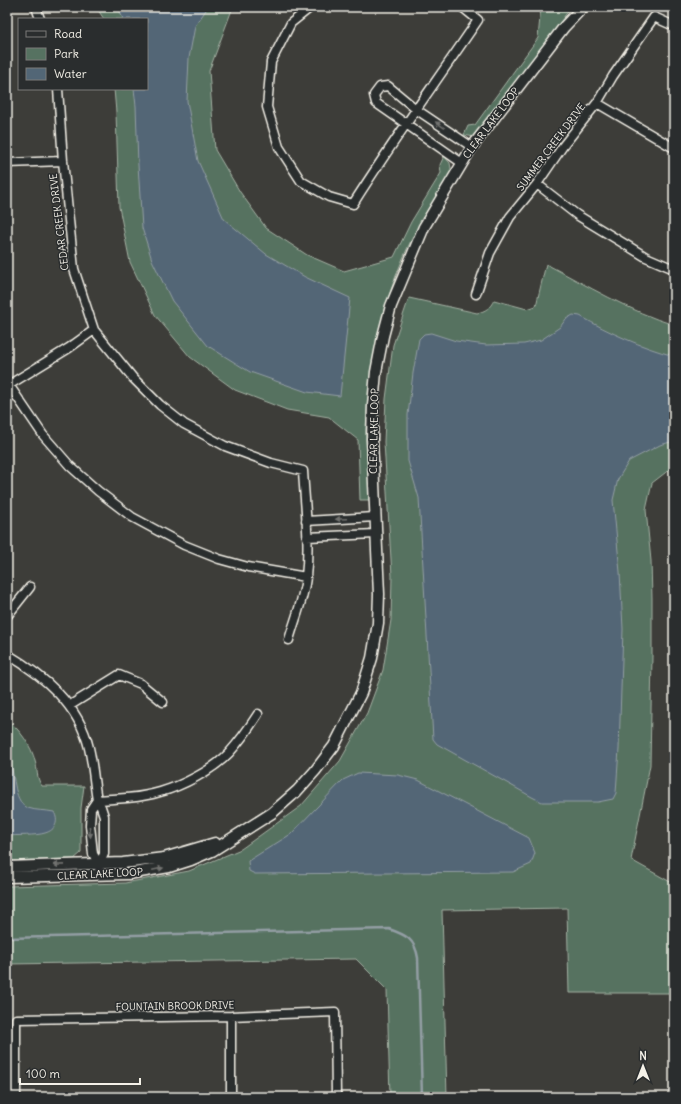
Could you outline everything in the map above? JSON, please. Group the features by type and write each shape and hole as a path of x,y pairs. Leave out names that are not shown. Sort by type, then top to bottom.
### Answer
{"street":[{"path":"36,7 40,18"},
{"path":"311,7 291,23 271,62 267,107 279,147 301,181 329,197 353,204 382,159 478,20 462,7"},
{"path":"564,27 575,7"},
{"name":"CLEAR LAKE LOOP","path":"7,877 128,874 169,867 212,850 272,813 297,791 315,771 334,746 361,693 372,658 378,623 379,594 372,439 373,405 376,372 391,306 424,227 472,147 564,27 583,7"},
{"name":"SUMMER CREEK DRIVE","path":"476,294 493,247 510,217 597,103 613,76 654,17 674,26"},
{"path":"462,163 406,125 376,102 374,96 380,87 388,86 417,110 472,147"},
{"name":"CEDAR CREEK DRIVE","path":"58,90 62,160 74,270 94,330 133,378 160,405 184,424 225,446 271,463 303,471 306,521"},
{"path":"597,103 674,148"},
{"path":"7,163 62,160"},
{"path":"536,184 577,215 646,257 674,269"},
{"path":"94,330 69,348 8,386 43,435 70,466 132,518 184,545 219,559 248,567 306,577"},
{"path":"289,640 306,577 306,521 375,518"},
{"path":"307,537 376,534"},
{"path":"7,616 30,587"},
{"path":"7,654 46,681 69,706 81,725 89,748 97,800 104,816 104,854 99,864 99,875"},
{"path":"69,706 119,675 141,684 163,702"},
{"path":"97,800 129,798 161,792 187,781 211,768 228,754 247,732 258,714"},
{"path":"97,800 91,809 90,825 92,854 99,864"},
{"name":"CLEAR LAKE LOOP","path":"7,867 123,863 164,858 234,837"},
{"name":"FOUNTAIN BROOK DRIVE","path":"16,1071 16,1019 231,1016 335,1012 336,1097"},
{"path":"231,1016 231,1097"},
{"path":"7,1071 16,1071 16,1093 7,1089"}],"green space":[{"path":"96,7 233,7 209,71 215,150 240,192 266,228 307,255 344,271 394,257 411,222 441,173 440,165 444,156 450,163 452,174 426,212 407,249 388,299 381,324 371,377 366,430 370,500 360,500 358,440 329,417 287,410 235,390 190,357 155,315 130,262 119,207 114,90 148,90 148,18 103,18"},
{"path":"541,7 571,7 482,133 474,137 464,135 468,126 475,125 538,38"},
{"path":"546,264 625,306 674,325 674,466 652,483 646,510 651,561 652,598 650,765 631,860 674,884 674,993 569,993 567,908 442,910 447,1097 390,1097 387,990 356,959 7,964 7,886 125,883 189,871 241,849 301,806 340,761 367,713 383,670 391,620 392,576 384,442 386,399 393,345 409,298 477,313 487,309 494,300 527,309 536,306"},
{"path":"7,720 12,723 28,744 36,764 38,777 42,786 84,786 81,808 81,853 74,859 7,861"}],"water":[{"path":"118,7 208,7 195,26 189,58 187,101 198,161 224,219 266,254 305,277 350,298 340,396 307,392 250,372 208,346 172,301 152,260 142,228 134,90 148,90 148,18 123,18"},
{"path":"573,315 580,316 614,334 638,344 674,356 674,441 660,445 629,461 618,479 613,500 620,572 623,629 616,793 613,799 598,802 542,802 437,744 433,739 419,498 408,461 408,415 419,339 424,334 431,333 456,341 486,345 524,344 541,340 560,327 566,319"},
{"path":"7,757 12,770 19,799 23,804 31,809 54,812 56,815 56,825 49,832 37,835 7,836"},
{"path":"358,773 398,775 418,780 529,838 535,853 531,864 513,872 255,874 249,871 248,861 291,834 343,780"}],"waterway":[{"path":"7,938 389,929 395,931 405,936 412,942 415,946 418,958 422,1097"}]}
